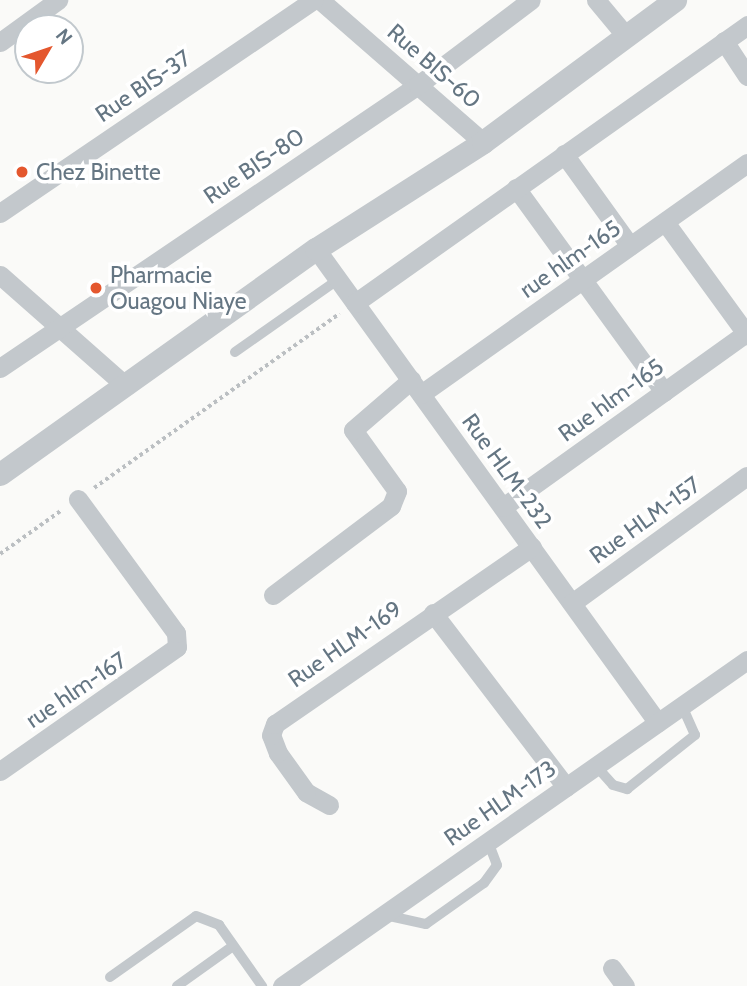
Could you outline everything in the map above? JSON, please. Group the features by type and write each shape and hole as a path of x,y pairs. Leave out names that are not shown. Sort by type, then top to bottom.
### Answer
{"street":[{"path":"0,42 58,0"},
{"name":"Rue BIS-37","path":"0,213 314,0"},
{"name":"Rue BIS-60","path":"320,0 483,142"},
{"name":"Rue BIS-80","path":"0,368 418,85 531,0"},
{"path":"596,0 626,36"},
{"path":"0,474 316,249 483,142 675,0"},
{"path":"355,303 747,25"},
{"path":"724,41 747,76"},
{"path":"564,154 630,246"},
{"name":"rue hlm-165","path":"273,595 391,506 397,491 353,430 744,172"},
{"path":"516,188 664,392"},
{"path":"665,222 747,333"},
{"name":"Rue HLM-232","path":"316,249 658,723"},
{"path":"0,275 126,386"},
{"name":"Rue hlm-165","path":"503,507 747,333"},
{"name":"Rue HLM-157","path":"572,603 747,476"},
{"name":"rue hlm-167","path":"0,771 177,647 176,633 78,499"},
{"name":"Rue HLM-169","path":"329,805 306,792 278,753 271,735 275,724 433,612 531,547"},
{"path":"433,612 566,787"},
{"name":"Rue HLM-173","path":"282,986 747,660"},
{"path":"612,968 625,986"}],"lane":[{"path":"235,352 338,279"},
{"path":"596,766 613,785 627,789 695,735 682,706"},
{"path":"384,914 426,924 484,883 497,865 488,842"},
{"path":"110,976 196,916 219,925 262,986"},
{"path":"177,986 233,946"}],"path":[{"path":"0,554 355,303"}],"place":[{"name":"Chez Binette","path":"22,172"},
{"name":"Pharmacie Ouagou Niaye","path":"96,288"}]}
